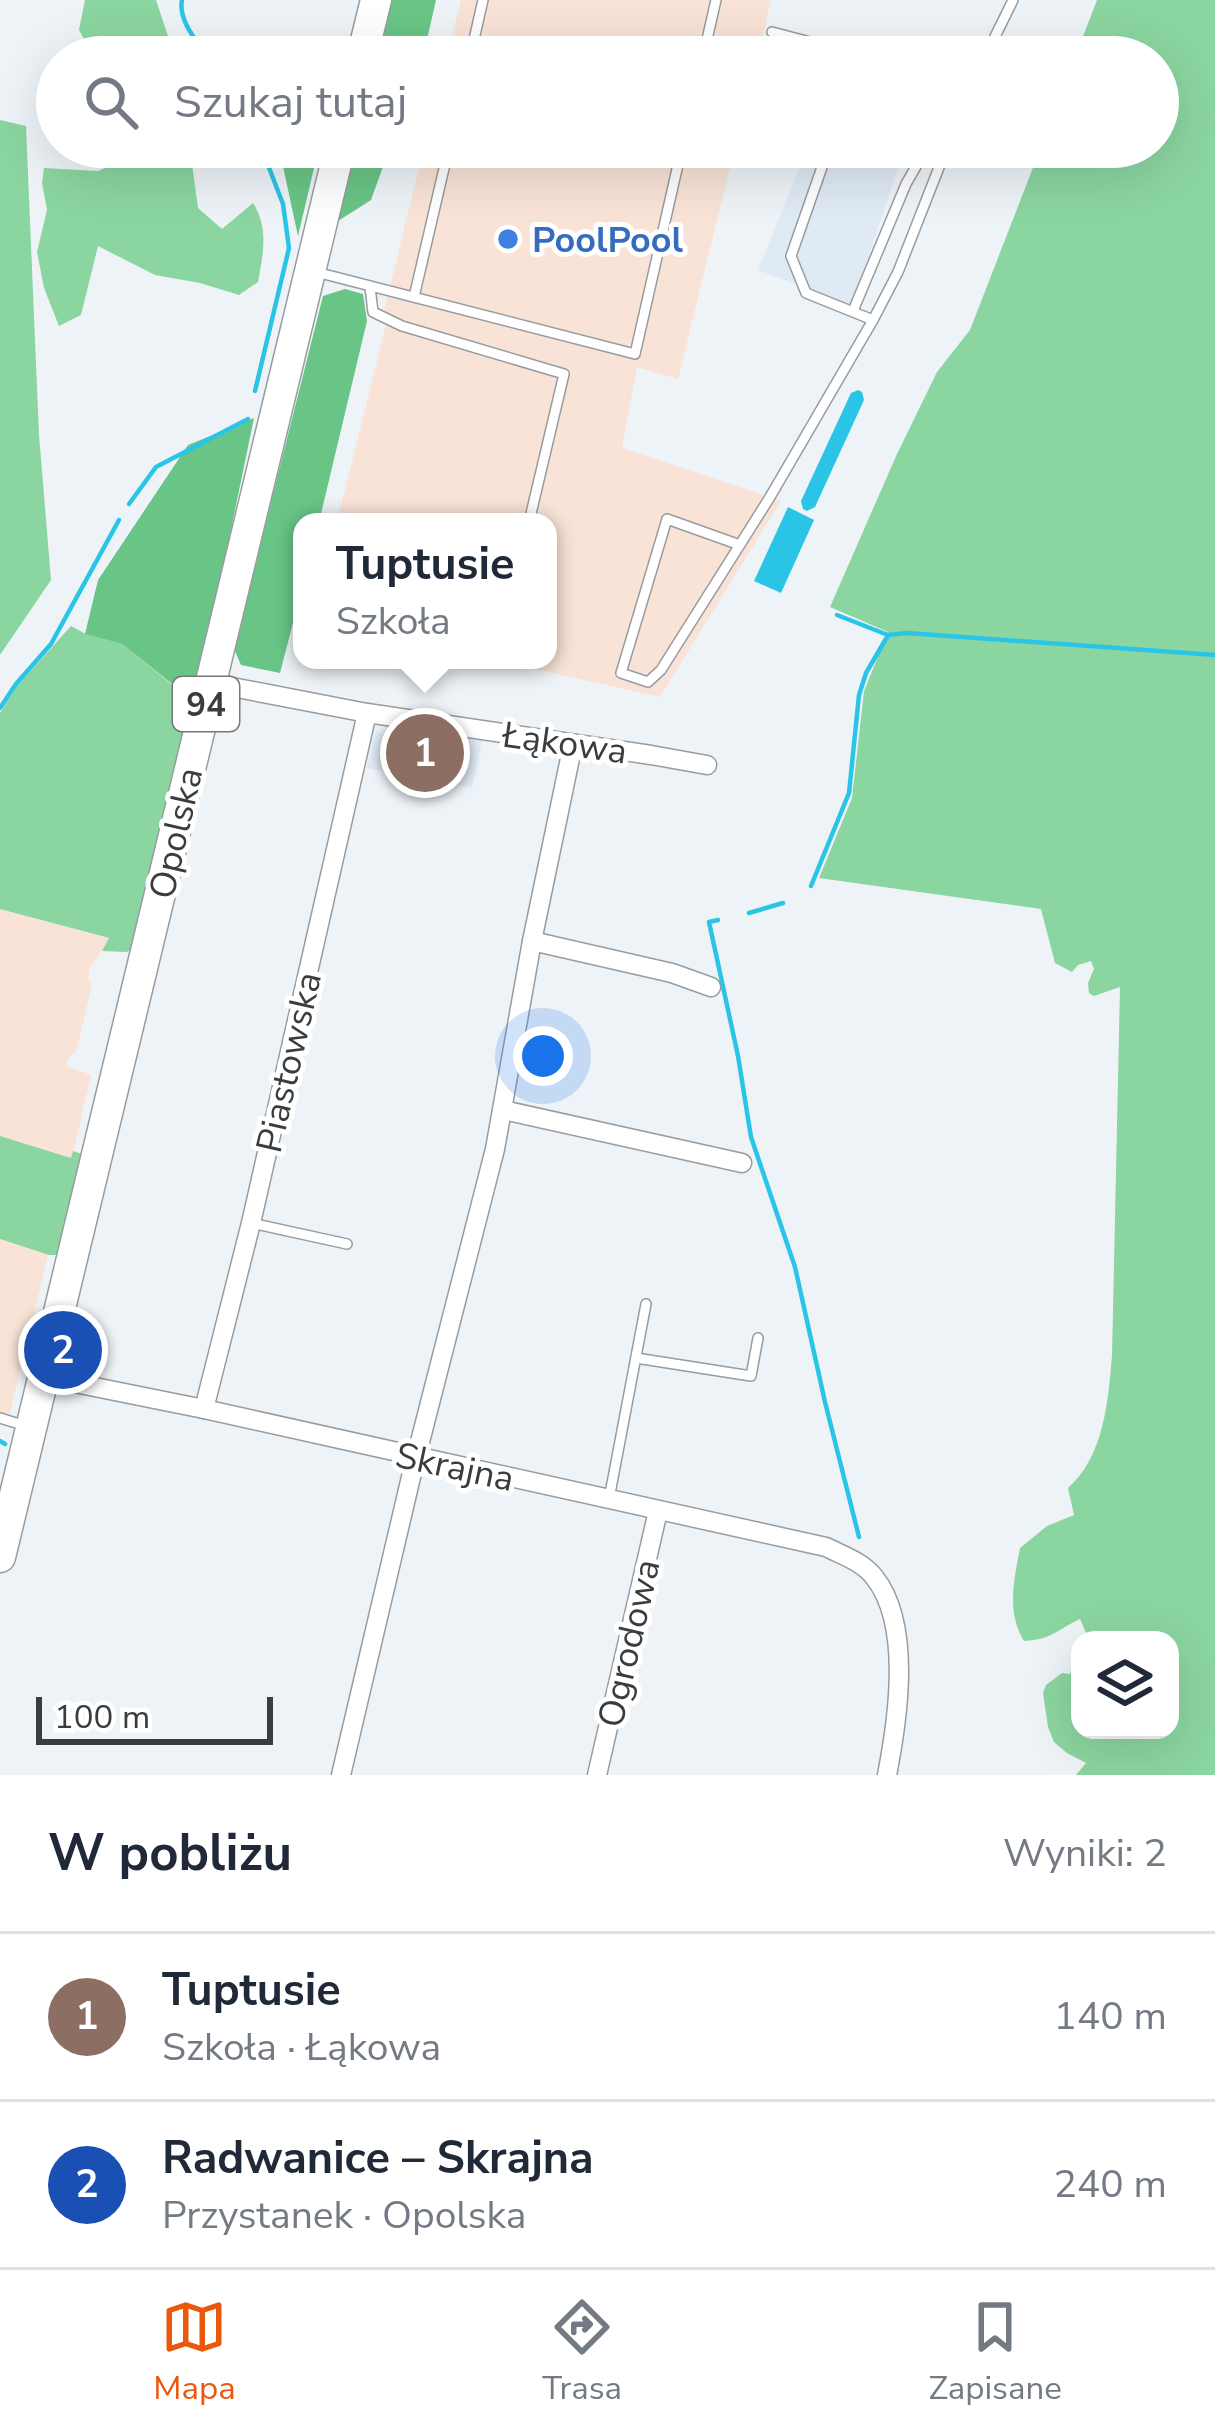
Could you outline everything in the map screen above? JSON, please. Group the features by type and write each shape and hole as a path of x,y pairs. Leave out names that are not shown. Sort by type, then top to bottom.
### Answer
{"main road":[{"path":"367,36 376,0"},
{"name":"Opolska","path":"29,1438 335,168"},
{"name":"94","path":"0,1557 29,1438"}],"street":[{"name":"Łąkowa","path":"211,683 368,713 707,765"},
{"name":"Piastowska","path":"204,1409 368,713"},
{"path":"340,1775 495,1149 573,744"},
{"path":"532,941 672,973 711,987"},
{"path":"502,1110 742,1163"},
{"name":"Skrajna","path":"44,1377 826,1547 862,1565 878,1580 889,1607 899,1666 886,1775"},
{"name":"Ogrodowa","path":"597,1775 658,1511"}],"lane":[{"path":"475,36 483,0"},
{"path":"708,36 716,0"},
{"path":"995,36 1013,0"},
{"path":"772,32 787,36"},
{"path":"414,297 444,168"},
{"path":"310,271 634,354 677,168"},
{"path":"822,168 791,256 806,293 873,320"},
{"path":"853,311 915,168"},
{"path":"740,545 667,519 621,673 648,682 661,670 740,545 873,320 898,272 939,168"},
{"path":"370,287 373,312 402,326 564,374 531,513"},
{"path":"251,1223 347,1244"},
{"path":"609,1499 646,1304"},
{"path":"636,1358 751,1376 758,1338"},
{"path":"0,1418 29,1438"}],"shaded area":[{"path":"461,0 771,0 763,36 452,36"},
{"path":"419,168 730,168 678,379 637,367 622,448 781,501 660,697 534,669 557,669 557,513 339,513 389,313 384,311"},
{"path":"799,168 898,168 852,306 758,270"},
{"path":"398,725 483,737 472,788 367,768 376,731 396,738"},
{"path":"0,909 110,939 90,968 92,985 76,1052 66,1066 91,1075 72,1158 0,1136"},
{"path":"0,1239 48,1255 8,1421 0,1419"}],"green space":[{"path":"85,0 156,0 168,36 82,36 79,30"},
{"path":"392,0 436,0 428,36 383,36"},
{"path":"1097,0 1215,0 1215,1775 1076,1775 1086,1763 1054,1742 1043,1693 1046,1685 1071,1670 1071,1739 1179,1739 1179,1631 1085,1631 1080,1619 1048,1636 1024,1641 1013,1607 1020,1548 1047,1526 1074,1515 1068,1488 1090,1460 1106,1410 1112,1356 1120,987 1094,996 1088,983 1094,969 1091,961 1072,972 1055,963 1041,909 819,878 852,798 864,691 888,632 830,607 937,372 970,330 1033,168 1179,168 1179,36 1083,36"},
{"path":"0,120 26,126 39,435 51,580 0,655"},
{"path":"44,168 193,168 198,208 222,229 253,203 263,232 258,282 239,295 155,275 98,246 81,315 59,326 37,252 47,210"},
{"path":"283,168 314,168 298,236"},
{"path":"349,168 382,168 371,200 335,223"},
{"path":"345,289 363,294 367,321 321,513 293,513 293,623 280,673 241,665 234,649 323,296"},
{"path":"254,418 201,675 181,691 122,644 85,634 98,580 188,445"},
{"path":"71,626 122,644 180,691 201,675 135,947 127,952 102,951 109,938 0,909 0,713 17,686"},
{"path":"0,1136 71,1158 73,1151 82,1154 60,1255 0,1239"}],"water":[{"path":"858,390 864,400 815,507 807,511 801,501 851,393"},
{"path":"788,507 814,520 781,593 754,581"}],"waterway":[{"path":"182,0 192,36"},
{"path":"255,391 289,248 283,204 269,168"},
{"path":"129,504 156,467 248,419"},
{"path":"0,708 51,644 119,520"},
{"path":"837,615 888,635 1215,655"},
{"path":"811,886 849,793 859,695 887,637"},
{"path":"749,913 783,903"},
{"path":"718,920 709,922 751,1137 795,1267 859,1537"},
{"path":"0,1441 5,1444"}],"place":[{"name":"PoolPool","path":"508,239"},
{"name":"Tuptusie","path":"425,753"},
{"name":"Radwanice – Skrajna","path":"63,1350"}]}
